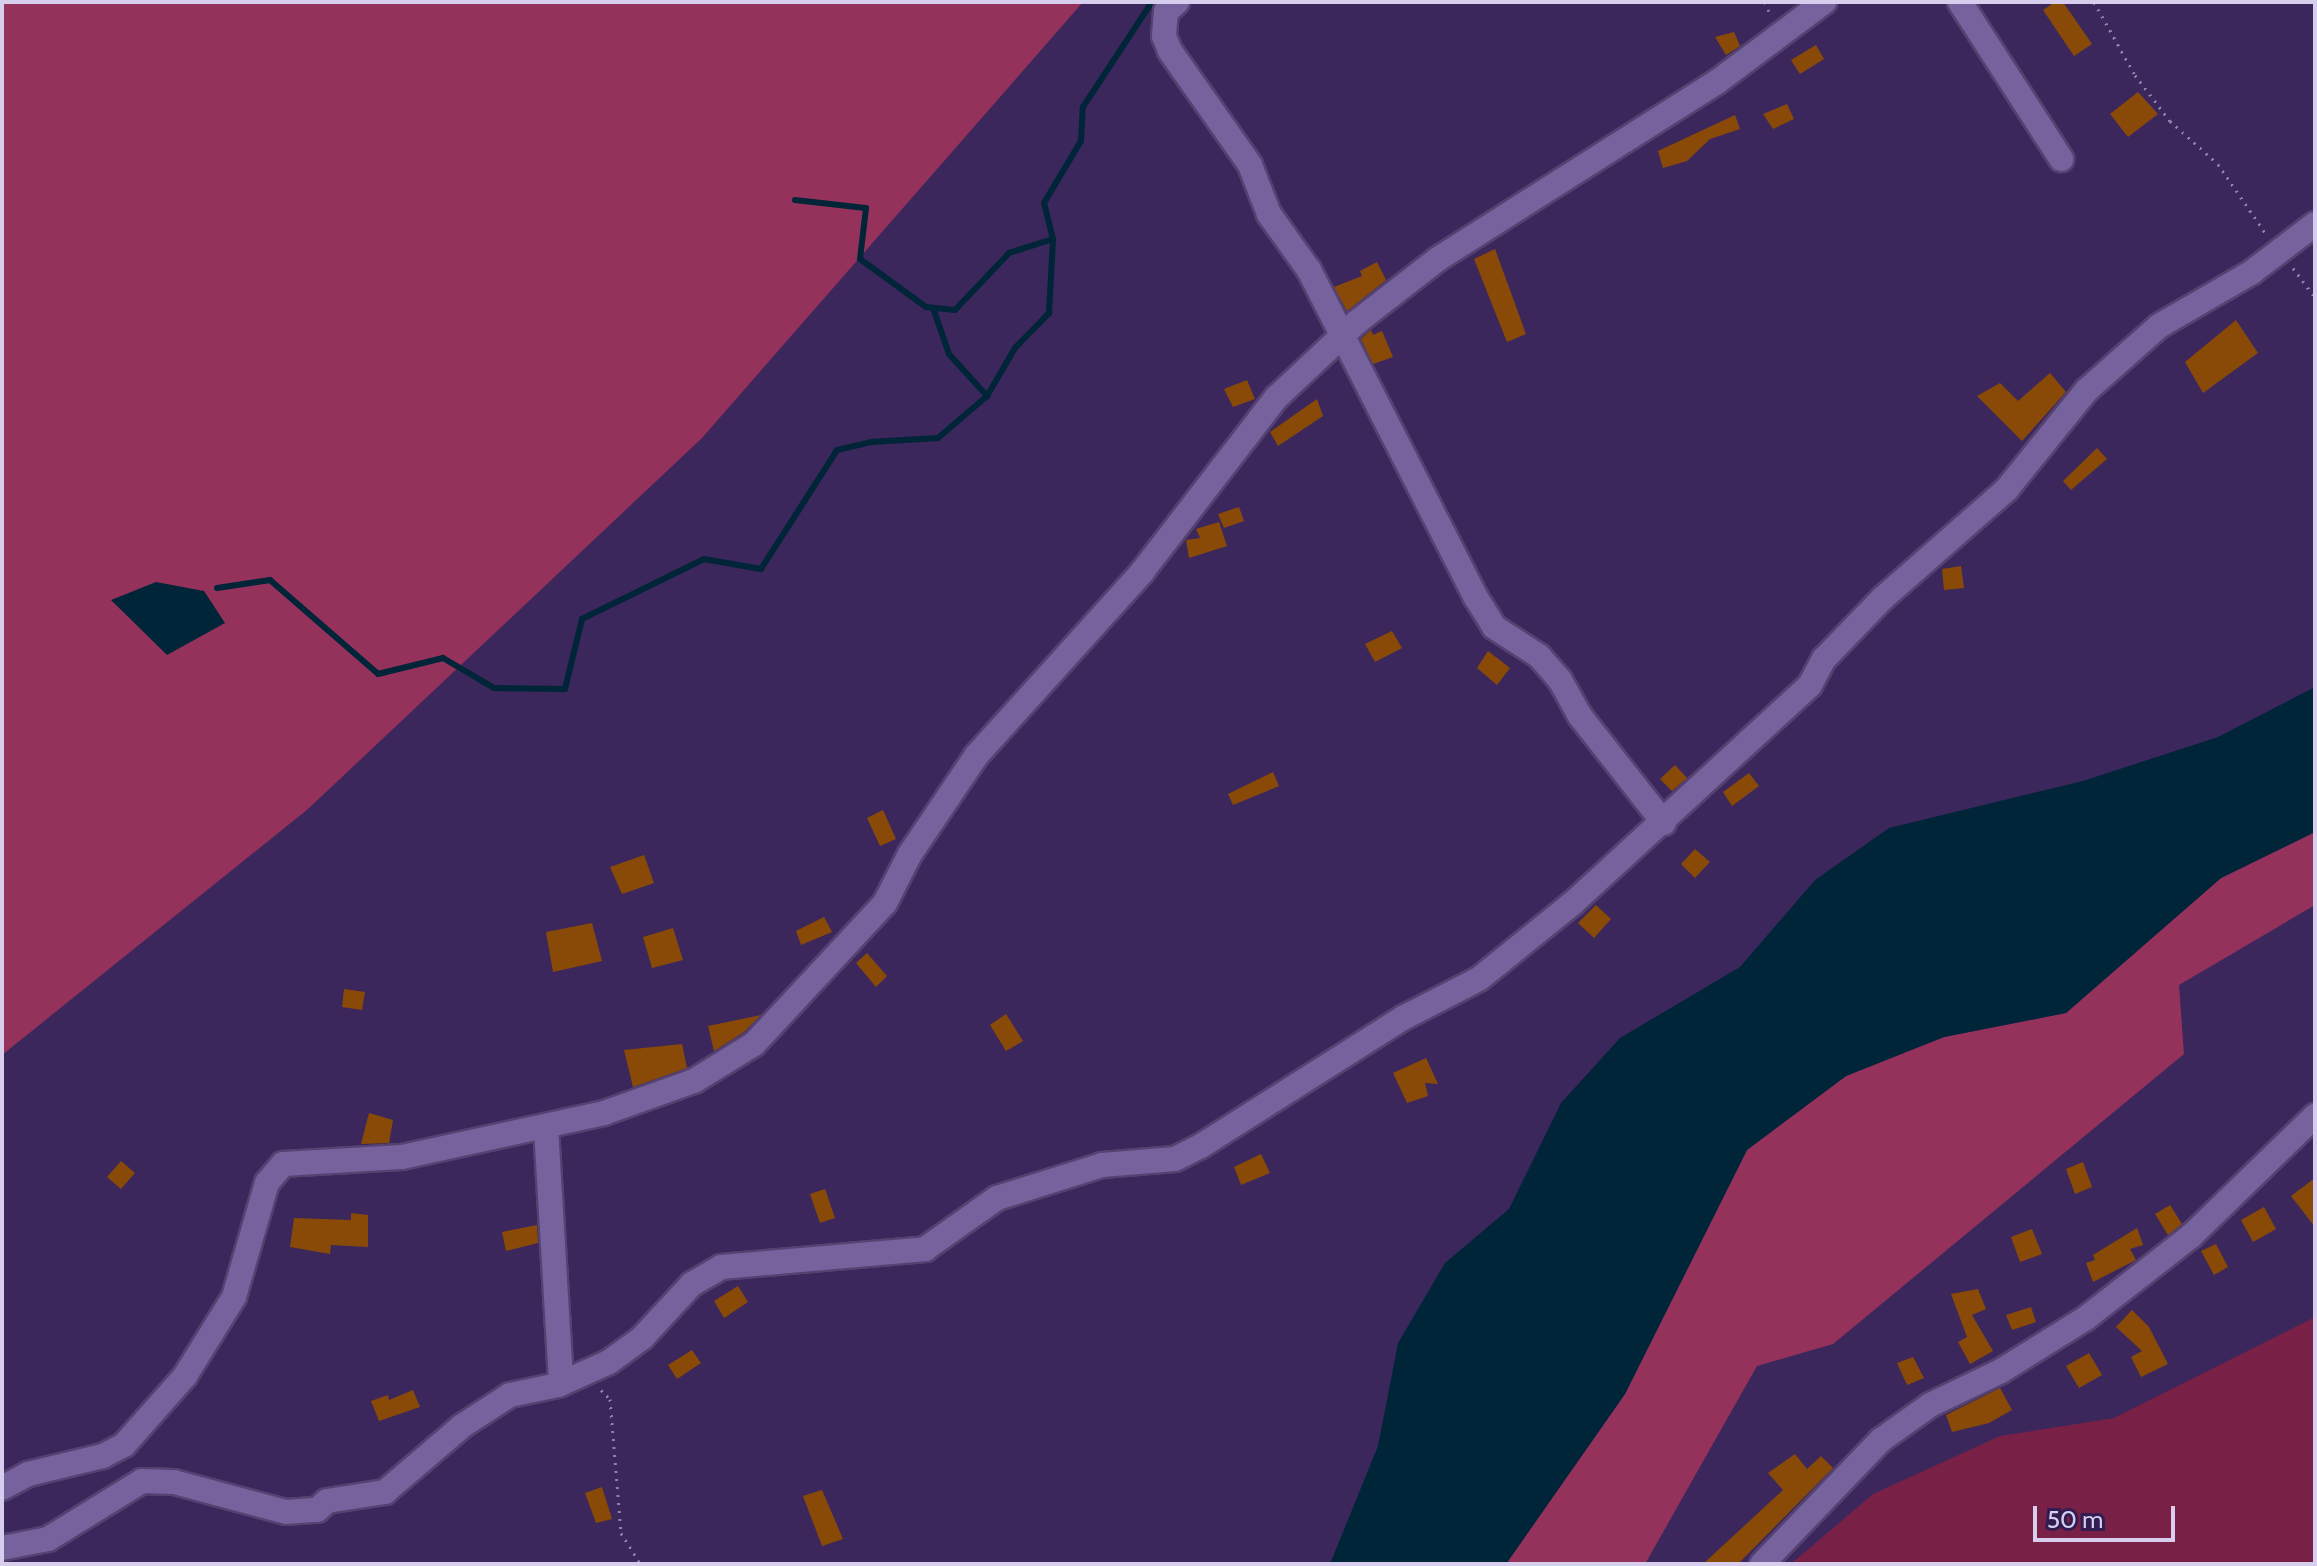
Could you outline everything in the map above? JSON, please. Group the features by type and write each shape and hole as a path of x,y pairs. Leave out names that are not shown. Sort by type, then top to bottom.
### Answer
{"street":[{"path":"1177,2 1166,12 1164,36 1170,51 1250,165 1269,214 1309,270 1494,627 1539,656 1664,823"},
{"path":"2,1488 28,1474 103,1456 124,1445 176,1386 234,1297 267,1183 283,1164 402,1157 546,1128 604,1113 694,1081 729,1063 787,1013 885,903 910,854 976,756 1142,572 1277,397 1343,336 1438,259 1717,82 1824,2"},
{"path":"1960,2 2061,159"},
{"path":"2,1548 48,1539 142,1481 174,1482 286,1512 317,1510 327,1501 385,1492 462,1426 510,1395 561,1384 642,1338 692,1284 721,1267 925,1249 997,1198 1102,1165 1175,1159 1336,1065 1403,1018 1489,972 1664,823 1810,685 1824,659 1883,598 2007,489 2087,390 2159,326 2280,251 2315,224"},
{"path":"1762,1564 1881,1440 1930,1405 2001,1371 2086,1318 2191,1236 2315,1116"},
{"path":"546,1128 561,1384"}],"path":[{"path":"2094,2 2135,75 2170,121 2218,164 2315,297"},
{"path":"585,1372 610,1399 621,1533 640,1564"}],"shaded area":[{"path":"2,2 1083,2 702,438 308,809 2,1055"},
{"path":"2315,832 2315,905 2179,985 2184,1054 1833,1344 1757,1366 1645,1564 1506,1564 1625,1394 1747,1150 1846,1076 1944,1037 2066,1013 2221,878"},
{"path":"2315,1317 2315,1564 1791,1564 1873,1494 2000,1436 2114,1418"}],"water":[{"path":"156,582 204,591 225,623 167,655 111,600"},
{"path":"2315,687 2315,832 2221,878 2066,1013 1944,1037 1846,1076 1747,1150 1625,1394 1506,1564 1330,1564 1378,1446 1398,1343 1445,1263 1509,1209 1561,1103 1620,1038 1740,967 1815,880 1889,828 2083,781 2218,737"}],"building":[{"path":"2055,2 2063,2 2092,44 2074,56 2043,10"},
{"path":"1734,32 1740,46 1726,55 1715,37"},
{"path":"1816,45 1824,59 1800,74 1791,60"},
{"path":"2138,92 2158,114 2128,137 2110,114"},
{"path":"1787,104 1794,119 1773,129 1763,114"},
{"path":"1735,115 1740,129 1710,139 1687,161 1663,168 1658,151"},
{"path":"1495,249 1526,334 1507,342 1474,259"},
{"path":"1377,262 1386,280 1347,311 1334,287 1362,276 1360,271"},
{"path":"2236,320 2258,353 2203,393 2185,362"},
{"path":"1371,330 1373,335 1382,331 1393,357 1373,364 1361,339"},
{"path":"2050,373 2066,392 2022,441 1977,396 2000,383 2018,401"},
{"path":"1247,380 1255,399 1233,407 1224,389"},
{"path":"1317,399 1323,416 1278,446 1270,432"},
{"path":"2097,448 2107,459 2071,490 2063,481"},
{"path":"1239,507 1244,521 1224,528 1218,514"},
{"path":"1219,522 1227,546 1189,558 1186,540 1200,538 1196,529"},
{"path":"1961,566 1964,588 1944,590 1942,569"},
{"path":"1392,631 1402,648 1375,662 1365,644"},
{"path":"1488,651 1510,668 1497,685 1477,668"},
{"path":"1675,765 1687,778 1672,791 1660,779"},
{"path":"1273,772 1279,786 1233,805 1228,794"},
{"path":"1749,773 1759,786 1732,806 1723,792"},
{"path":"883,810 896,839 880,846 867,818"},
{"path":"1695,849 1710,862 1695,878 1681,864"},
{"path":"644,855 654,883 622,894 610,867"},
{"path":"1596,905 1611,919 1594,938 1578,923"},
{"path":"824,917 832,932 801,945 796,931"},
{"path":"592,923 602,961 553,972 546,932"},
{"path":"673,928 683,960 652,968 643,937"},
{"path":"867,953 887,976 876,987 856,963"},
{"path":"344,989 365,992 362,1010 342,1007"},
{"path":"1006,1014 1023,1041 1006,1051 990,1025"},
{"path":"761,1015 744,1032 714,1051 708,1026"},
{"path":"682,1044 687,1068 633,1087 624,1050"},
{"path":"1426,1058 1438,1084 1425,1083 1428,1096 1407,1103 1393,1073"},
{"path":"369,1113 393,1120 389,1143 361,1144"},
{"path":"1261,1154 1270,1173 1241,1185 1234,1167"},
{"path":"121,1161 135,1173 121,1189 107,1177"},
{"path":"2083,1162 2092,1187 2075,1194 2066,1169"},
{"path":"2315,1178 2315,1227 2291,1196"},
{"path":"825,1189 835,1218 820,1223 810,1194"},
{"path":"2170,1205 2182,1224 2168,1235 2155,1214"},
{"path":"2264,1207 2276,1229 2253,1242 2241,1220"},
{"path":"351,1213 368,1215 368,1247 331,1245 330,1254 290,1247 294,1218 351,1220"},
{"path":"537,1225 538,1243 506,1251 502,1232"},
{"path":"2137,1228 2143,1245 2130,1249 2136,1260 2093,1282 2086,1263 2095,1260 2093,1255"},
{"path":"2032,1229 2042,1254 2020,1262 2011,1237"},
{"path":"2216,1244 2228,1267 2214,1275 2201,1251"},
{"path":"738,1286 748,1302 724,1318 714,1301"},
{"path":"1978,1289 1986,1309 1972,1315 1993,1351 1970,1364 1958,1342 1967,1337 1951,1294"},
{"path":"2031,1307 2036,1322 2012,1330 2006,1315"},
{"path":"2132,1310 2149,1327 2168,1364 2141,1377 2131,1357 2142,1351 2116,1327"},
{"path":"692,1350 701,1363 677,1379 668,1365"},
{"path":"2089,1353 2102,1375 2079,1388 2066,1366"},
{"path":"1913,1357 1924,1378 1907,1385 1897,1363"},
{"path":"2000,1388 2012,1410 1989,1423 1952,1432 1946,1415"},
{"path":"413,1390 420,1407 379,1421 371,1401 388,1395 389,1400"},
{"path":"1795,1454 1807,1469 1821,1456 1833,1468 1738,1564 1703,1564 1783,1490 1768,1473"},
{"path":"602,1487 612,1519 596,1523 585,1493"},
{"path":"822,1490 843,1539 822,1546 803,1496"}],"waterway":[{"path":"217,588 270,580 378,674 443,658 494,688 565,689 582,619 704,559 761,569 837,450 871,442 938,438 987,396 1015,348 1049,313 1053,239 1044,203 1081,141 1083,107 1152,2"},
{"path":"795,200 866,208 860,259 926,307 955,310 1009,253 1053,239"},
{"path":"933,308 949,354 987,396"}]}
